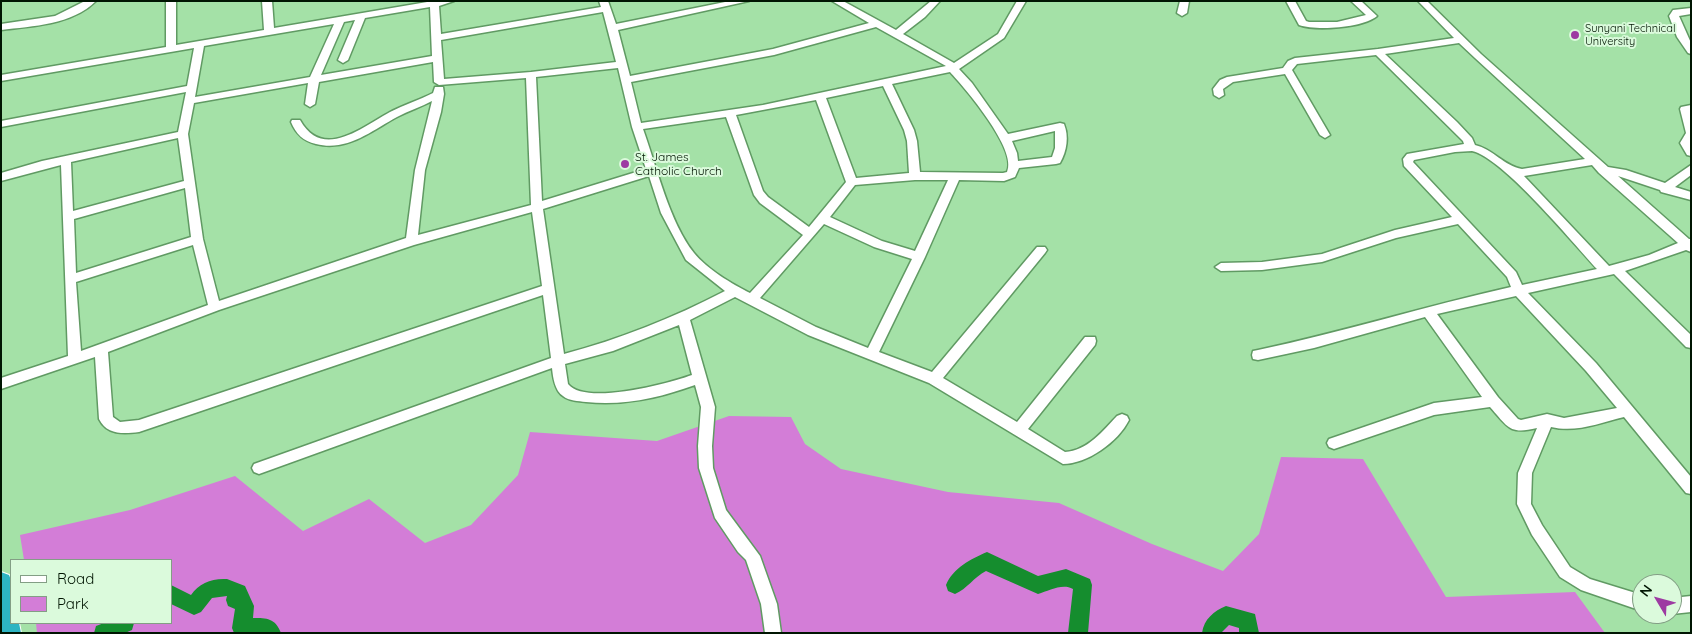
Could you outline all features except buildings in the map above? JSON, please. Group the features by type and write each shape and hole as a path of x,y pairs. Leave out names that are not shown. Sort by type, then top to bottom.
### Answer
{"highway":[{"path":"1,583 9,633"}],"street":[{"path":"1,27 42,24 57,20 92,1"},
{"path":"170,1 171,49"},
{"path":"267,1 269,31"},
{"path":"1,78 450,1"},
{"path":"613,28 744,1"},
{"path":"897,34 922,15 936,1"},
{"path":"637,127 730,113 953,68 1001,36 1022,1"},
{"path":"1182,13 1185,1"},
{"path":"1290,1 1302,23 1312,26 1370,18 1372,16 1355,1"},
{"path":"1422,1 1461,40 1603,170 1690,246"},
{"path":"752,299 823,219 852,182 915,176 1004,177 1013,172 1012,153 1005,138 968,85 947,62 844,3"},
{"path":"412,241 420,170 439,88 434,4"},
{"path":"436,38 605,5 623,64 637,127 678,237 690,256 719,281 812,331 934,380 1063,458 1071,459 1081,456 1105,438 1122,420"},
{"path":"1691,11 1676,12 1674,16 1682,37 1691,51"},
{"path":"343,60 362,15"},
{"path":"310,104 314,80 341,19"},
{"path":"626,80 774,52 878,24"},
{"path":"1287,70 1291,63 1295,61 1461,40"},
{"path":"200,44 183,134 197,238 215,307"},
{"path":"1378,52 1453,124 1468,140 1471,147"},
{"path":"189,101 437,58"},
{"path":"296,122 300,131 308,138 331,144 360,135 439,88 623,64"},
{"path":"1219,95 1220,86 1231,79 1287,70"},
{"path":"1287,70 1317,119 1325,136"},
{"path":"531,75 537,207 560,380 566,391 575,395 595,398 627,399 658,393 700,378"},
{"path":"886,82 909,130 912,141 915,176"},
{"path":"1,124 192,88"},
{"path":"820,96 852,182"},
{"path":"1691,108 1685,109 1691,133 1685,143 1691,152"},
{"path":"730,113 755,186 764,200 810,234"},
{"path":"1005,138 1022,136 1060,126 1062,144 1060,154 1056,160 1014,165"},
{"path":"1,177 66,160 183,134"},
{"path":"1691,343 1646,297 1611,270 1513,172 1482,150 1471,147 1408,159 1408,163 1459,220 1488,247 1512,275 1519,291 1591,367 1691,488"},
{"path":"66,160 75,359"},
{"path":"1513,172 1594,161"},
{"path":"1665,189 1691,168"},
{"path":"1603,170 1622,173 1665,189 1691,196"},
{"path":"1,384 101,350 215,307 412,241 537,207 653,171"},
{"path":"871,355 919,257 955,177"},
{"path":"68,217 190,183"},
{"path":"823,219 878,244 919,257"},
{"path":"1221,267 1262,266 1322,258 1395,234 1459,220"},
{"path":"70,279 197,238"},
{"path":"1258,355 1320,341 1428,312 1611,270 1690,246"},
{"path":"934,380 1041,250"},
{"path":"101,350 106,420 109,425 117,428 139,426 548,289"},
{"path":"259,468 558,362 608,347 683,318 735,291"},
{"path":"1428,312 1492,401 1515,424 1521,426 1547,420 1564,424 1626,411"},
{"path":"683,318 708,407 705,446 706,468 720,513 752,556 758,569 769,604 773,633"},
{"path":"1019,430 1090,341"},
{"path":"1334,443 1434,409 1492,401"},
{"path":"1547,420 1525,473 1524,504 1537,530 1565,572 1586,585 1632,600"}],"green space":[{"path":"729,416 791,417 805,444 841,469 948,492 1059,503 1152,544 1223,571 1259,534 1281,457 1363,459 1446,597 1575,592 1605,633 37,633 36,624 172,624 172,559 24,559 20,535 130,510 235,476 303,531 369,499 425,543 471,525 518,475 530,432 657,441"}],"waterway":[{"path":"955,585 971,569 987,561 1038,585 1061,578 1077,581 1083,585 1078,633"},
{"path":"172,594 194,606 207,591 231,588 238,592 235,600 243,601 245,606 242,628 267,627 272,633"},
{"path":"1211,633 1212,627 1226,615 1248,621 1249,633"},
{"path":"103,633 123,624"}],"place":[{"name":"Sunyani Technical University","path":"1575,35"},
{"name":"St. James Catholic Church","path":"625,164"}]}
